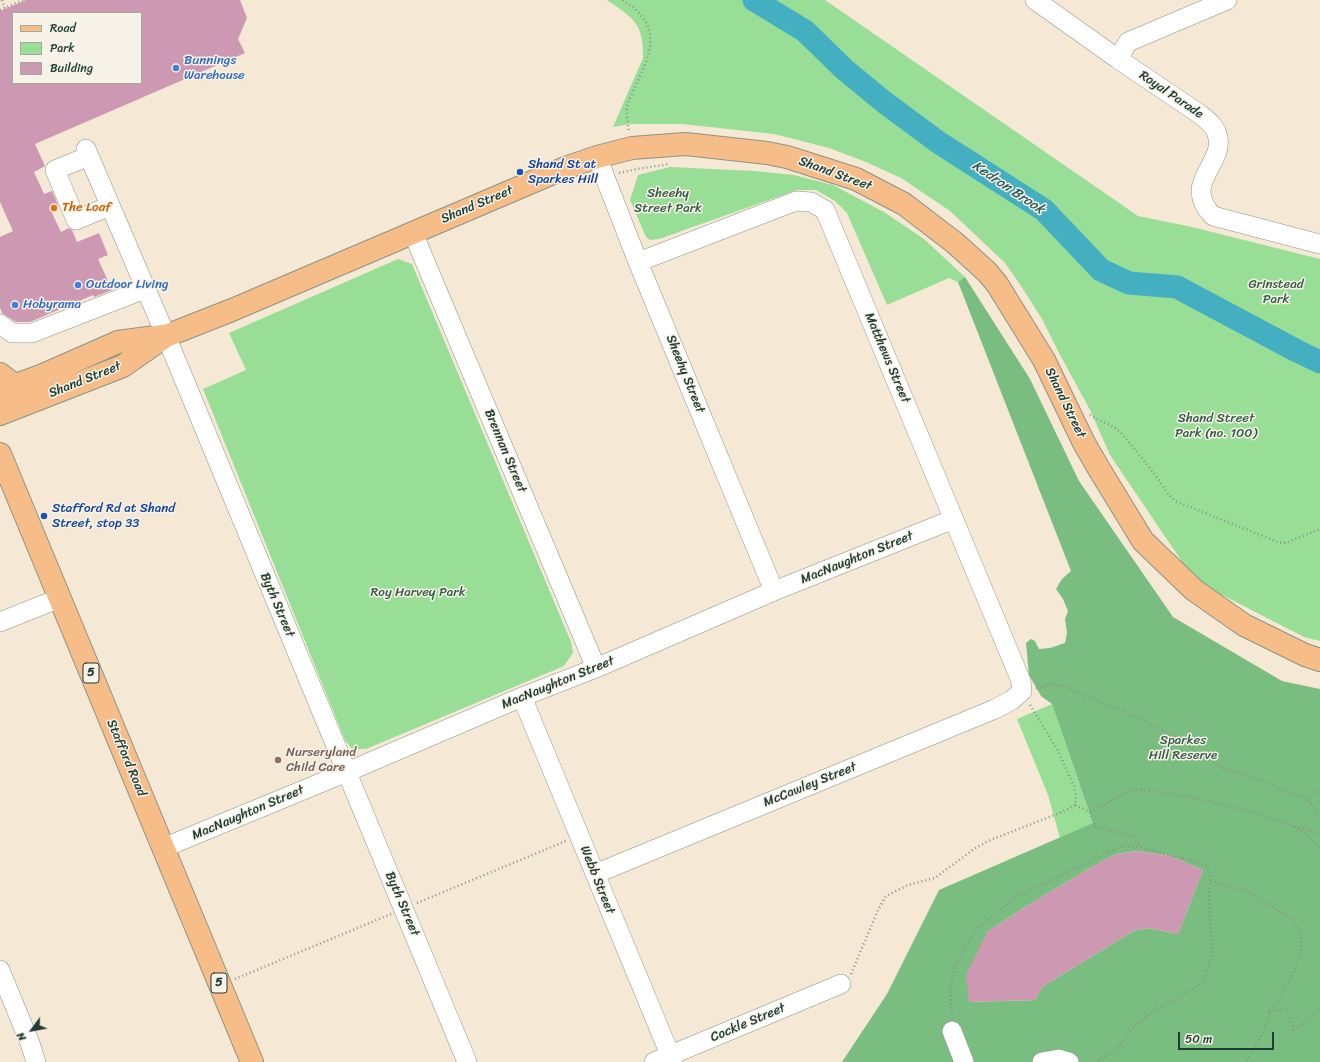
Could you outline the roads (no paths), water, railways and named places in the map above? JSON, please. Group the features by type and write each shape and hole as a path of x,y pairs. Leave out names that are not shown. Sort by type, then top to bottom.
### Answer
{"main road":[{"name":"Shand Street","path":"0,414 123,366 166,336 232,310 565,168 597,157 632,148 685,144 767,153 787,157 856,179 904,204 955,243 997,284 1044,360 1098,469 1143,541 1194,590 1244,625 1320,660"},
{"name":"Shand Street","path":"5,384 44,375 118,342 166,336"},
{"name":"Stafford Road","path":"0,454 252,1062"}],"street":[{"name":"Royal Parade","path":"1035,0 1118,59 1201,115 1211,124 1217,134 1218,147 1204,177 1201,190 1201,200 1205,208 1213,216 1320,244"},
{"path":"1118,59 1128,42 1227,0"},
{"name":"Byth Street","path":"110,206 76,220 55,170 87,152 166,336 467,1062"},
{"name":"Sheehy Street","path":"597,157 638,262 774,591"},
{"name":"Matthews Street","path":"638,262 796,201 811,202 825,210 1021,681 1022,691"},
{"name":"Brennan Street","path":"413,233 596,668"},
{"path":"0,324 12,333 32,333 146,289"},
{"name":"MacNaughton Street","path":"163,848 347,772 522,697 596,668 774,591 954,519"},
{"path":"0,622 60,598"},
{"name":"McCawley Street","path":"595,874 995,709 1012,700 1022,691"},
{"name":"Webb Street","path":"522,697 595,874 666,1060"},
{"path":"0,970 30,1043 36,1062"},
{"name":"Cockle Street","path":"666,1060 841,984"},
{"path":"952,1032 964,1062"},
{"path":"1042,1062 1060,1059 1069,1062"}],"waterway":[{"name":"Kedron Brook","path":"754,0 805,31 844,69 884,102 938,142 1044,210 1101,270 1129,283 1177,287 1320,362"}],"place":[{"name":"Bunnings Warehouse","path":"176,68"},
{"name":"Shand St at Sparkes Hill","path":"520,172"},
{"name":"The Loaf","path":"54,208"},
{"name":"Outdoor Living","path":"78,285"},
{"name":"Hobyrama","path":"15,305"},
{"name":"Stafford Rd at Shand Street, stop 33","path":"44,516"},
{"name":"Nurseryland Child Care","path":"278,760"}],"park label":[{"name":"Sheehy Street Park","path":"668,202"},
{"name":"Grinstead Park","path":"1276,292"},
{"name":"Shand Street Park (no. 100)","path":"1216,426"},
{"name":"Roy Harvey Park","path":"418,593"},
{"name":"Sparkes Hill Reserve","path":"1183,748"}]}
